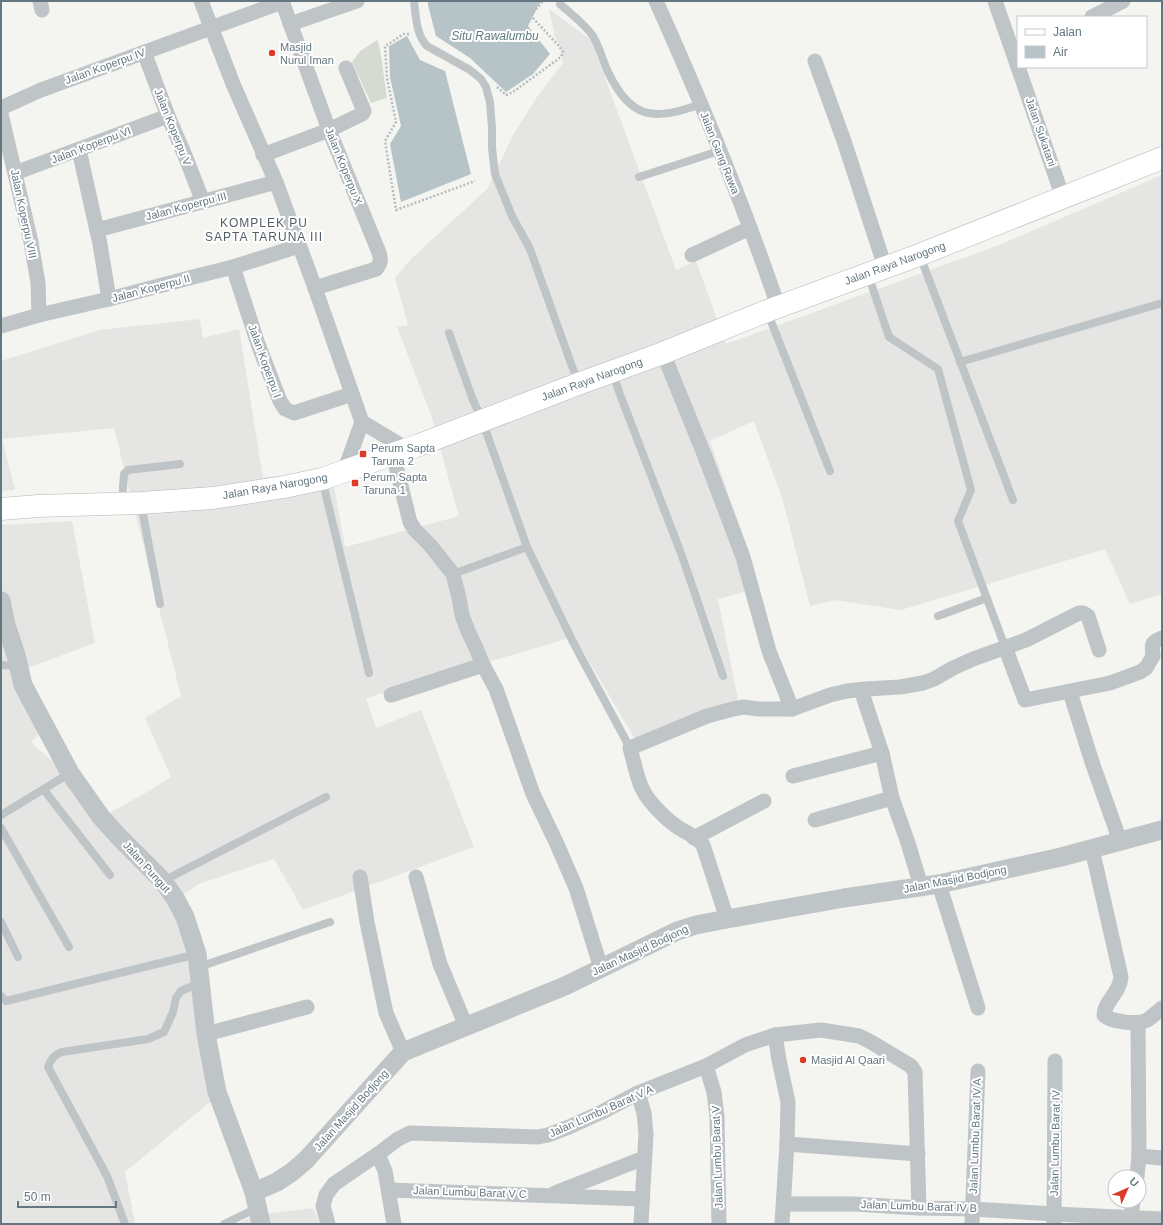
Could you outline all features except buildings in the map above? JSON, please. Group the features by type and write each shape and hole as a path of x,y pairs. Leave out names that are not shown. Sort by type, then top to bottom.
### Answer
{"main road":[{"name":"Jalan Raya Narogong","path":"1,509 38,506 131,504 212,498 284,487 322,479 400,452 663,353 772,309 919,255 1162,158"}],"street":[{"path":"201,1 233,84 276,182 362,422 400,452 410,522 415,530 430,545 453,574 462,615 483,665 496,688 533,794 576,888 601,968"},
{"name":"Jalan Koperpu IV","path":"1,108 41,90 282,1"},
{"name":"Jalan Koperpu X","path":"282,1 329,130 381,260 380,265 376,269 315,288"},
{"path":"290,24 357,1"},
{"name":"Jalan Gang Rawa","path":"656,1 688,72 750,228 772,309"},
{"name":"Jalan Sukatani","path":"995,1 1017,60"},
{"path":"1094,16 1123,1"},
{"name":"Jalan Koperpu V","path":"144,52 203,202"},
{"path":"815,61 844,141 876,270"},
{"path":"263,155 329,130 362,114 364,111 346,68"},
{"name":"Jalan Sukatani","path":"1020,68 1063,198"},
{"name":"Jalan Koperpu VIII","path":"1,114 31,242 38,283 39,315"},
{"name":"Jalan Koperpu VI","path":"15,173 168,116"},
{"path":"79,150 97,230 109,299"},
{"name":"Jalan Koperpu III","path":"97,230 276,182"},
{"path":"692,255 750,228"},
{"name":"Jalan Koperpu II","path":"1,326 39,315 233,268 300,246"},
{"name":"Jalan Koperpu I","path":"233,268 258,344 280,401 285,409 294,413 352,394"},
{"path":"663,353 704,454 743,557 769,651 792,709"},
{"path":"344,472 362,422"},
{"name":"Jalan Pungut","path":"1,601 6,625 10,666 23,685 70,773 102,817 163,881 175,898 185,917 198,968 206,1034 217,1092 257,1208"},
{"path":"727,918 703,845 675,825 643,792 630,748 720,712 744,707 758,709 792,709 830,695 861,690 900,687 934,679 973,659 1026,640 1081,613 1088,616 1099,650"},
{"path":"1005,647 1025,700 1110,683 1140,672 1146,668 1153,656 1153,642 1162,638"},
{"path":"391,695 483,665"},
{"path":"861,690 882,753 892,798 921,886"},
{"path":"1070,692 1092,762 1120,841"},
{"path":"793,776 882,753"},
{"path":"816,820 892,798"},
{"path":"694,838 764,801"},
{"name":"Jalan Masjid Bodjong","path":"257,1208 277,1182 306,1160 403,1052 565,986 677,931 727,918 939,884 1092,849 1162,830"},
{"path":"1092,849 1121,977 1121,983 1118,990 1104,1010 1104,1014 1111,1020 1138,1023 1146,1021 1162,1008"},
{"path":"360,877 367,922 386,1013 403,1052"},
{"path":"416,877 440,964 466,1026"},
{"path":"939,884 978,1008"},
{"path":"206,1034 307,1007"},
{"path":"1137,1169 1139,1156 1138,1023"},
{"name":"Jalan Lumbu Barat V A","path":"328,1224 324,1206 326,1195 334,1184 398,1139 410,1133 531,1137 543,1136 602,1112 638,1093 706,1066 744,1045 776,1035 821,1030 859,1036 911,1066 915,1072 918,1154"},
{"path":"776,1035 779,1060 788,1102 782,1224"},
{"name":"Jalan Lumbu Barat IV","path":"1055,1061 1058,1218"},
{"name":"Jalan Lumbu Barat V","path":"706,1066 714,1092 718,1116 719,1224"},
{"name":"Jalan Lumbu Barat IV A","path":"972,1224 978,1071"},
{"path":"638,1093 644,1113 646,1134 641,1224"},
{"path":"787,1144 918,1154 919,1208"},
{"path":"378,1154 385,1171 394,1224"},
{"path":"1139,1156 1162,1158"},
{"name":"Jalan Lumbu Barat V C","path":"551,1195 644,1158"},
{"name":"Jalan Lumbu Barat V C","path":"389,1190 642,1199"},
{"name":"Jalan Lumbu Barat IV B","path":"784,1204 852,1204 919,1208 972,1208 1058,1218 1131,1221 1162,1219"},
{"path":"1131,1221 1132,1209"}],"lane":[{"path":"414,1 420,36 423,42 427,46 470,70 481,79 486,87 490,102 495,174 512,216 530,249 578,384"},
{"path":"560,4 593,36 598,45 607,71 619,93 631,105 643,112 655,114 679,112 700,104"},
{"path":"639,177 719,151"},
{"path":"919,255 1013,500"},
{"path":"876,270 889,337 938,370 971,490 958,520 1005,647"},
{"path":"960,362 1162,303"},
{"path":"772,309 830,471"},
{"path":"449,333 473,400 482,420 527,547 573,642 630,748"},
{"path":"612,371 682,556 724,676"},
{"path":"160,604 131,504 124,474 128,470 180,464"},
{"path":"322,479 369,673"},
{"path":"453,574 527,547"},
{"path":"938,616 987,598"},
{"path":"1,815 70,773"},
{"path":"44,790 110,875"},
{"path":"163,881 326,797"},
{"path":"1,828 69,947"},
{"path":"1,922 18,957"},
{"path":"1,996 6,1001 198,968 330,922"},
{"path":"125,1224 107,1176 48,1067 50,1061 55,1055 62,1052 148,1039 164,1032 173,1012 176,998 198,968"},
{"path":"224,1224 257,1208"}],"path":[{"path":"492,83 506,95 513,92 561,57 563,52 558,45 533,18 532,14 543,1"},
{"path":"420,36 404,34 386,46 387,78 396,122 385,141 396,210 475,181"}],"shaded area":[{"path":"549,9 591,40 676,270 696,261 726,344 999,245 1162,175 1162,594 1130,604 1105,549 901,610 835,600 810,606 783,501 754,421 710,441 749,553 755,589 718,599 738,700 638,744 573,637 366,698 376,728 421,710 474,847 303,910 274,859 199,884 172,902 191,948 215,1098 125,1172 135,1224 1,1224 1,525 72,521 95,643 20,671 47,726 31,742 76,783 100,818 171,777 145,718 181,696 114,428 2,439 15,490 1,491 1,361 100,330 200,319 203,338 239,329 263,477 308,475 330,465 345,547 459,516 431,415 397,327 408,325 395,278 411,259 487,189 513,135 537,97 563,63 561,49 555,36"},
{"path":"377,40 380,49 387,98 371,103 352,62 360,51"},
{"path":"313,1208 320,1224 236,1224 256,1215"}],"water":[{"name":"Situ Rawalumbu","path":"428,1 542,1 528,26 550,54 533,74 506,92 470,58 436,36"},
{"path":"407,36 420,60 445,71 471,174 401,202 390,144 401,126 390,77 389,46"}],"place":[{"name":"Masjid Nurul Iman","path":"272,53"},
{"name":"Perum Sapta Taruna 2","path":"363,454"},
{"name":"Perum Sapta Taruna 1","path":"355,483"},
{"name":"Masjid Al Qaari","path":"803,1060"}],"district":[{"name":"KOMPLEK PU SAPTA TARUNA III","path":"264,230"}]}
